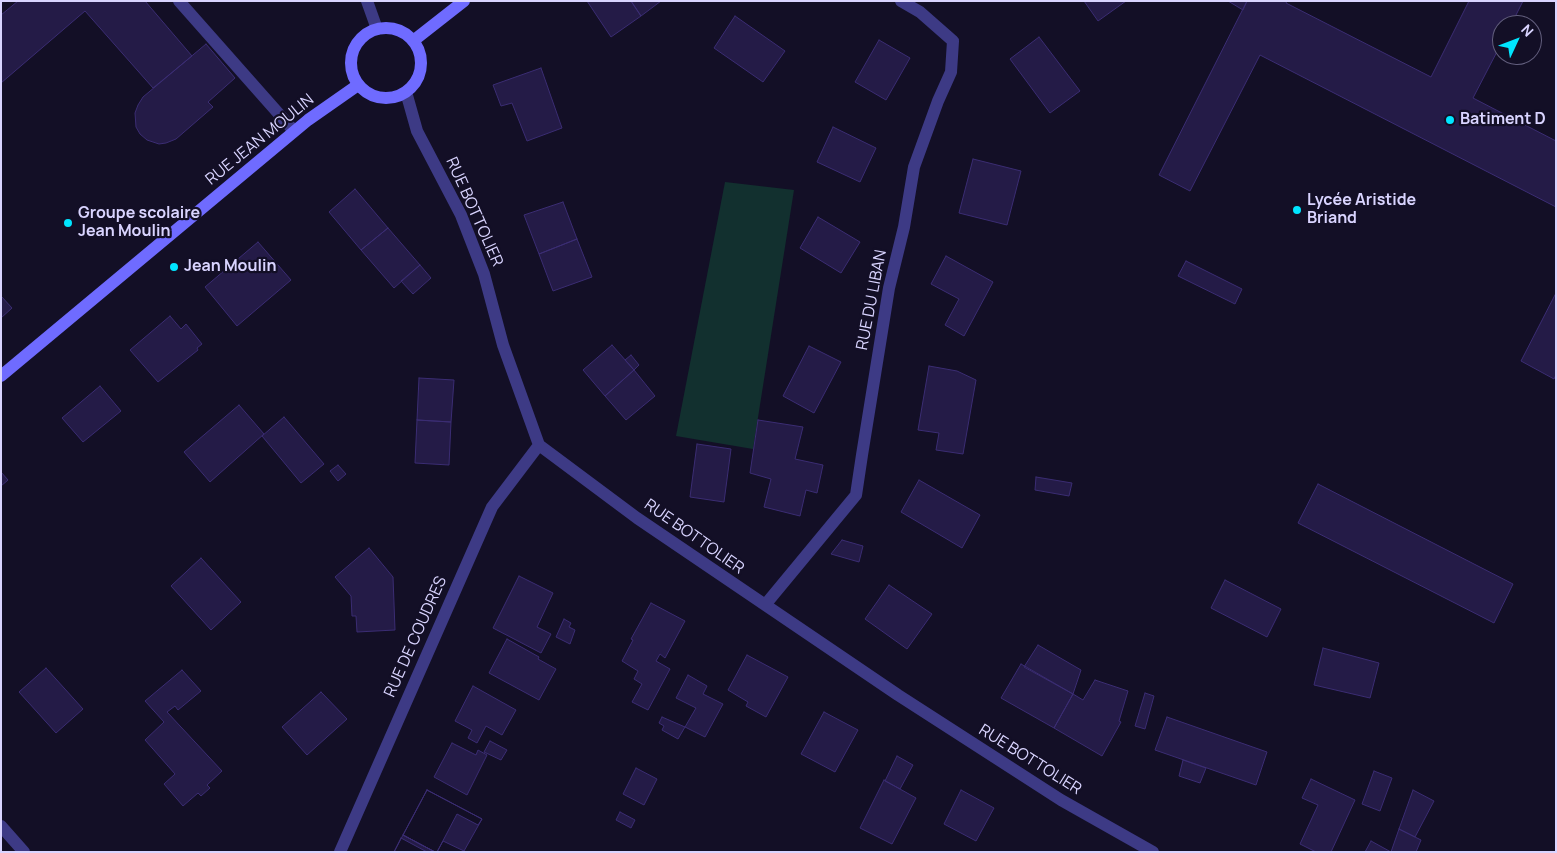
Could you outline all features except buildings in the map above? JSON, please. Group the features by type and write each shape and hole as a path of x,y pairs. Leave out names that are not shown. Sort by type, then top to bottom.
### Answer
{"main road":[{"path":"413,41 464,1"},
{"path":"387,28 406,34 413,41 419,51 421,62 420,74 406,92 396,97 375,97 358,85 351,63 352,52 366,34 377,29 387,28"},
{"name":"RUE JEAN MOULIN","path":"1,376 294,131 358,85"}],"street":[{"path":"179,1 294,131"},
{"path":"367,1 377,29"},
{"name":"RUE DU LIBAN","path":"764,605 856,495 889,288 904,227 914,168 938,101 951,72 953,41 920,12 901,1"},
{"name":"RUE BOTTOLIER","path":"406,92 418,131 461,215 484,274 503,345 539,445 636,518 898,695 1061,800 1153,852"},
{"name":"RUE DE COUDRES","path":"340,852 492,507 539,445"},
{"path":"1,826 24,852"}],"green space":[{"path":"725,182 794,190 753,449 676,436"}],"place":[{"name":"Batiment D","path":"1450,120"},
{"name":"Lycée Aristide Briand","path":"1297,210"},
{"name":"Groupe scolaire Jean Moulin","path":"68,223"},
{"name":"Jean Moulin","path":"174,267"}]}
